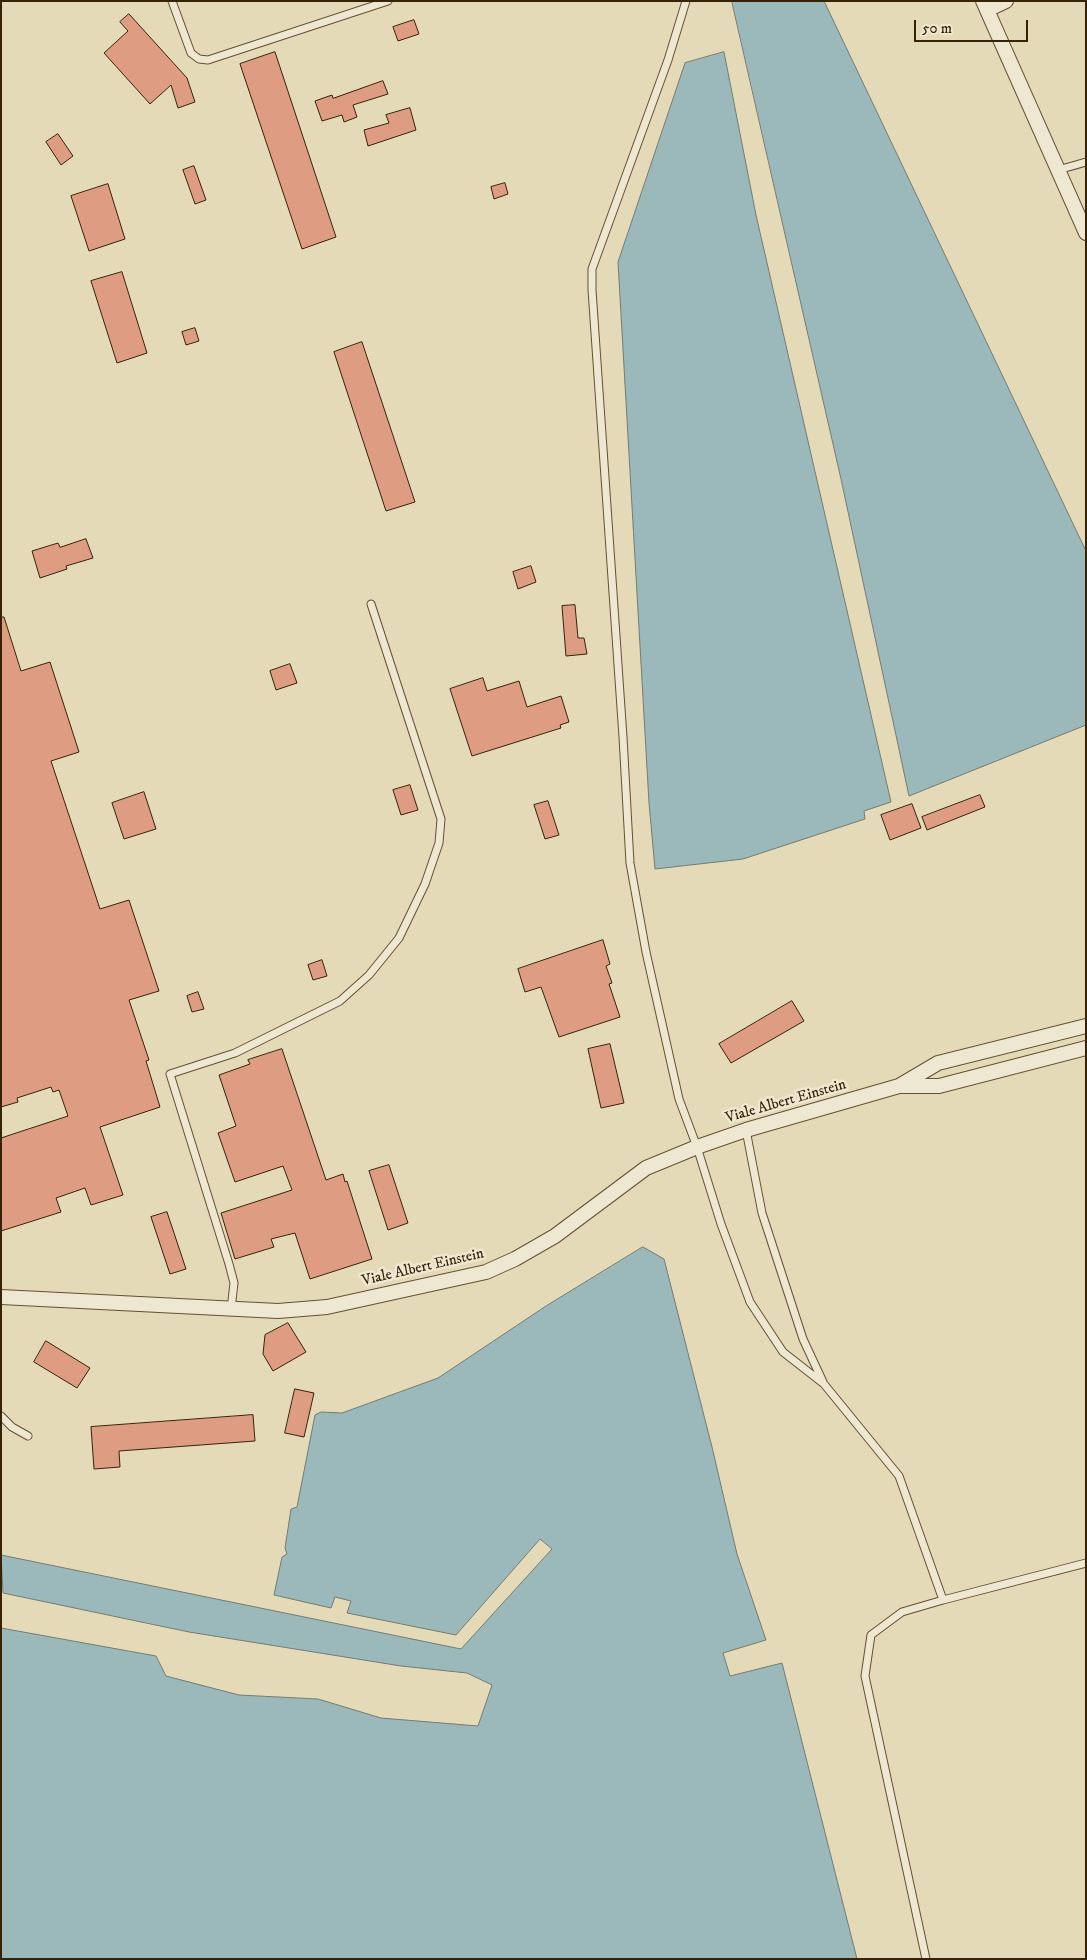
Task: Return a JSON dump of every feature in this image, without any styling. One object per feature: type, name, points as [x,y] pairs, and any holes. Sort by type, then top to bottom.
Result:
[{"type":"street","points":[[1006,1],[985,6],[1086,233]]},
{"type":"street","name":"Viale Albert Einstein","points":[[1,1297],[278,1311],[327,1307],[486,1272],[515,1259],[556,1236],[646,1168],[746,1130],[899,1086],[938,1063],[1086,1026]]},
{"type":"street","name":"Viale Albert Einstein","points":[[899,1086],[939,1086],[1086,1048]]},
{"type":"lane","points":[[172,1],[190,52],[199,59],[208,60],[388,1]]},
{"type":"lane","points":[[686,1],[668,60],[592,269],[630,863],[646,952],[679,1099],[698,1147],[721,1224],[750,1302],[782,1352],[824,1384],[899,1476],[943,1600]]},
{"type":"lane","points":[[1058,170],[1086,162]]},
{"type":"lane","points":[[232,1309],[234,1283],[229,1264],[170,1074],[235,1052],[340,1001],[369,975],[399,938],[425,884],[438,842],[441,819],[371,604]]},
{"type":"lane","points":[[746,1130],[762,1213],[804,1339],[824,1384]]},
{"type":"lane","points":[[1,1416],[12,1427],[28,1436]]},
{"type":"lane","points":[[926,1959],[864,1676],[871,1635],[902,1612],[1086,1563]]},
{"type":"water","points":[[732,1],[824,1],[1086,551],[1086,725],[909,796],[841,479]]},
{"type":"water","points":[[724,52],[756,215],[891,802],[864,811],[865,819],[743,859],[655,869],[649,803],[618,262],[685,63]]},
{"type":"water","points":[[643,1247],[664,1259],[737,1554],[766,1640],[723,1653],[730,1676],[782,1663],[857,1959],[1,1959],[1,1628],[156,1656],[166,1676],[239,1695],[318,1699],[381,1718],[478,1726],[492,1685],[467,1673],[401,1666],[189,1632],[3,1593],[1,1555],[461,1649],[552,1549],[540,1539],[456,1635],[347,1613],[351,1601],[335,1597],[331,1608],[274,1595],[282,1557],[287,1554],[285,1548],[291,1509],[297,1507],[315,1415],[321,1412],[342,1413],[438,1378],[546,1306]]},
{"type":"building","points":[[129,14],[187,78],[195,102],[178,108],[171,85],[150,104],[104,53],[128,31],[120,22]]},
{"type":"building","points":[[414,20],[419,34],[398,41],[393,27]]},
{"type":"building","points":[[275,52],[336,237],[302,249],[240,64]]},
{"type":"building","points":[[383,81],[388,94],[353,105],[357,117],[344,122],[342,115],[322,121],[315,101],[332,95],[333,98]]},
{"type":"building","points":[[410,108],[416,130],[368,146],[364,130],[389,123],[386,115]]},
{"type":"building","points":[[58,134],[73,156],[61,165],[46,142]]},
{"type":"building","points":[[194,166],[206,200],[195,204],[183,170]]},
{"type":"building","points":[[505,183],[508,194],[494,199],[491,187]]},
{"type":"building","points":[[108,184],[125,239],[89,251],[71,196]]},
{"type":"building","points":[[122,272],[147,353],[117,363],[91,281]]},
{"type":"building","points":[[195,328],[199,341],[186,345],[182,332]]},
{"type":"building","points":[[362,342],[415,502],[386,511],[334,352]]},
{"type":"building","points":[[86,539],[93,558],[66,566],[67,569],[40,578],[32,551],[58,543],[60,547]]},
{"type":"building","points":[[531,566],[536,582],[518,589],[513,572]]},
{"type":"building","points":[[575,605],[578,638],[584,638],[587,654],[566,656],[562,606]]},
{"type":"building","points":[[1,617],[4,617],[21,671],[50,662],[79,752],[51,761],[100,909],[129,900],[159,991],[129,1000],[149,1060],[146,1061],[160,1107],[100,1127],[123,1195],[91,1205],[85,1188],[56,1198],[61,1212],[1,1231],[1,1138],[68,1116],[59,1090],[53,1092],[51,1087],[17,1098],[18,1102],[1,1107]]},
{"type":"building","points":[[290,664],[297,683],[276,690],[270,671]]},
{"type":"building","points":[[483,678],[487,691],[519,681],[527,707],[561,696],[569,722],[560,725],[561,728],[472,756],[450,689]]},
{"type":"building","points":[[410,785],[418,810],[401,815],[393,790]]},
{"type":"building","points":[[144,792],[156,829],[124,839],[112,803]]},
{"type":"building","points":[[980,795],[985,807],[927,830],[922,817]]},
{"type":"building","points":[[548,801],[559,835],[545,839],[534,805]]},
{"type":"building","points":[[912,804],[921,828],[890,840],[881,815]]},
{"type":"building","points":[[603,940],[610,964],[606,966],[612,983],[609,984],[620,1017],[559,1037],[541,987],[525,992],[518,969]]},
{"type":"building","points":[[322,960],[327,976],[313,980],[308,965]]},
{"type":"building","points":[[198,992],[204,1009],[192,1012],[187,996]]},
{"type":"building","points":[[792,1001],[804,1021],[731,1063],[719,1044]]},
{"type":"building","points":[[610,1044],[624,1103],[601,1108],[588,1049]]},
{"type":"building","points":[[282,1049],[326,1180],[343,1174],[345,1182],[347,1181],[372,1259],[310,1279],[295,1233],[271,1239],[274,1247],[235,1259],[221,1213],[292,1190],[283,1166],[235,1182],[218,1133],[236,1126],[219,1075],[250,1064],[248,1060]]},
{"type":"building","points":[[389,1165],[408,1223],[388,1230],[369,1171]]},
{"type":"building","points":[[167,1212],[186,1269],[170,1274],[151,1217]]},
{"type":"building","points":[[288,1323],[306,1352],[273,1371],[263,1354],[265,1335]]},
{"type":"building","points":[[46,1341],[90,1368],[77,1388],[34,1362]]},
{"type":"building","points":[[295,1389],[314,1393],[304,1437],[285,1433]]},
{"type":"building","points":[[253,1415],[255,1441],[119,1451],[120,1467],[94,1469],[91,1427]]}]
